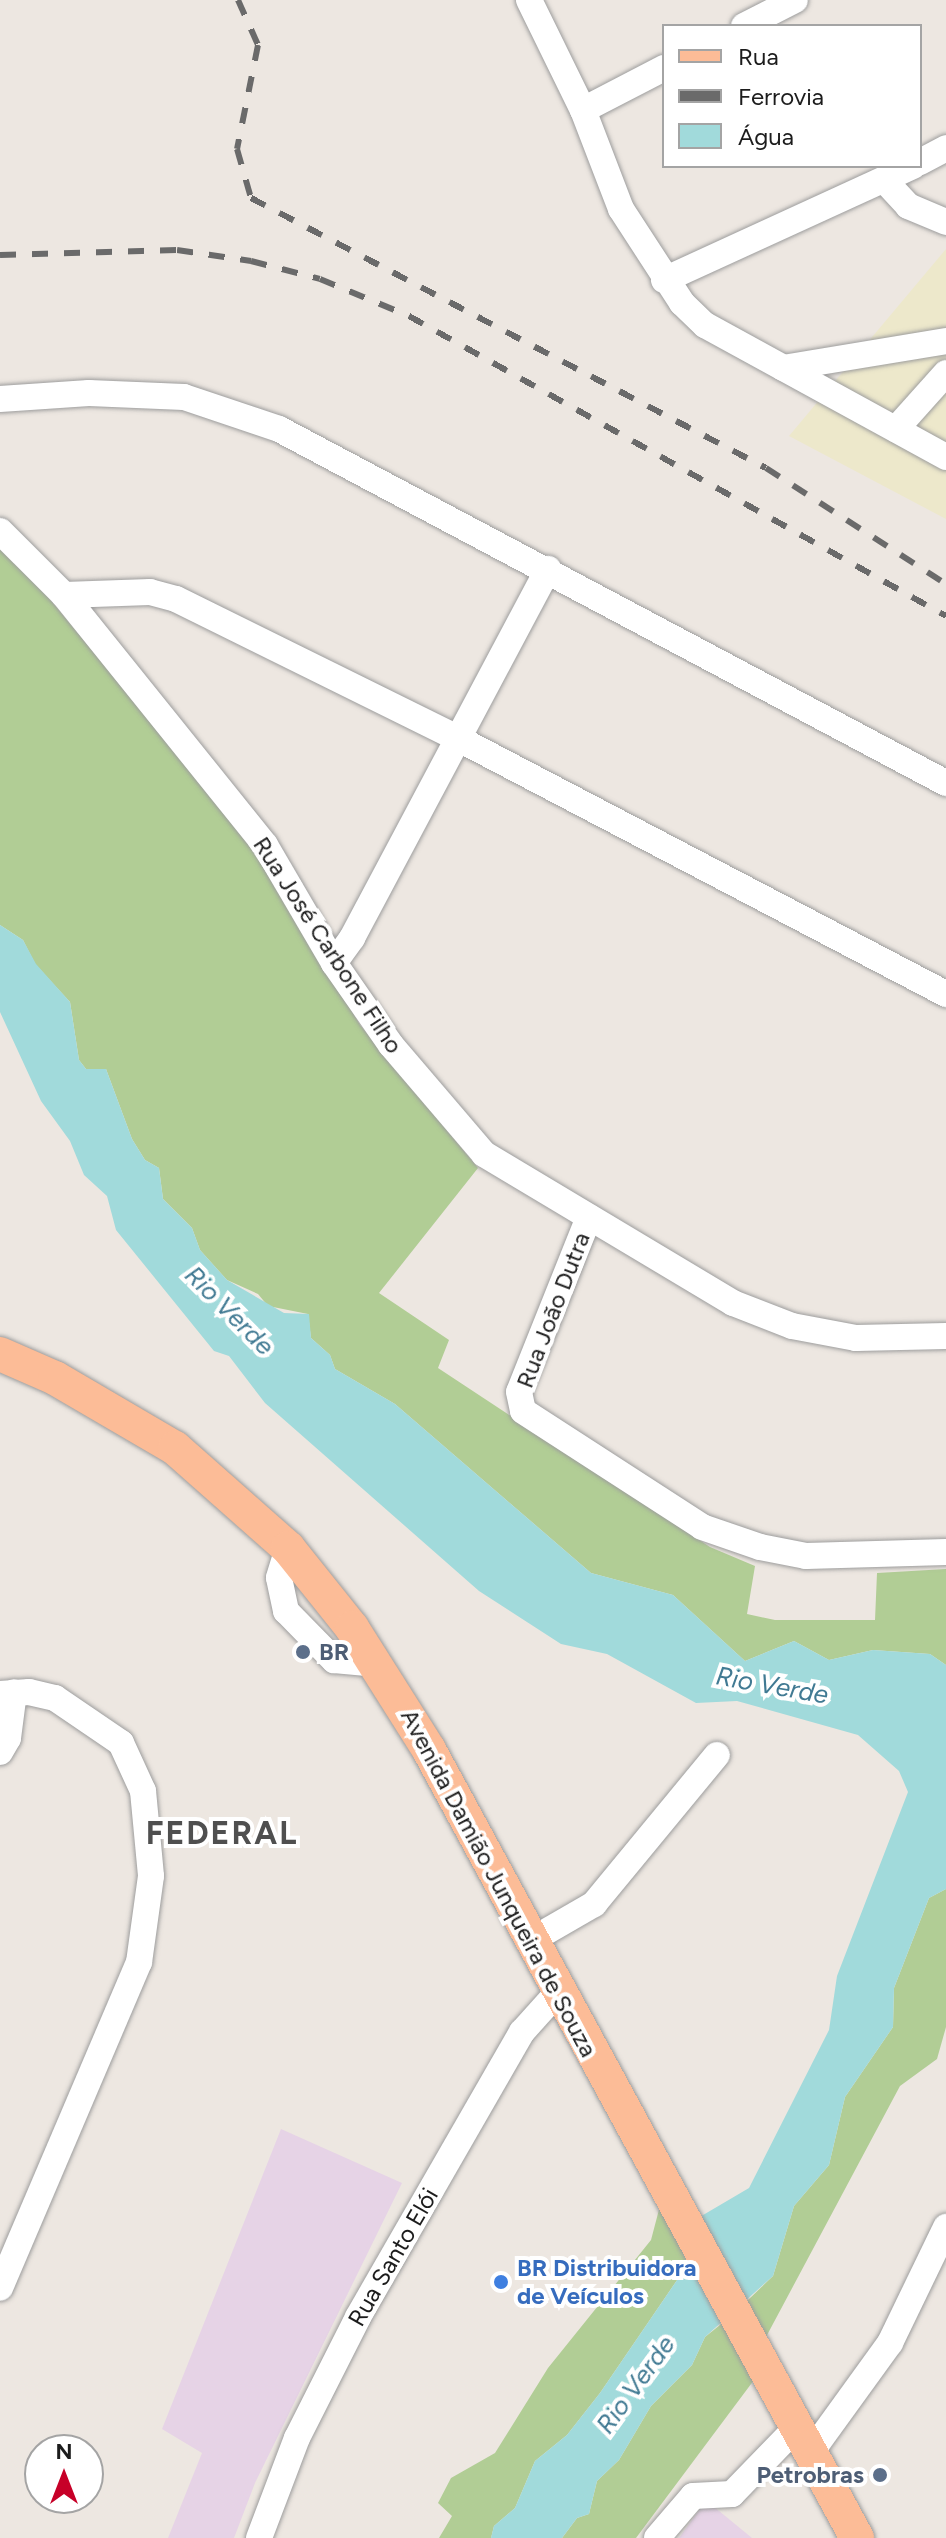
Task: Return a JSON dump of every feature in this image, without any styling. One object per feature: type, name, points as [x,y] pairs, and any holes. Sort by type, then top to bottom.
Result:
[{"type":"main road","name":"Avenida Damião Junqueira de Souza","points":[[0,1354],[55,1378],[175,1448],[288,1548],[378,1664],[557,1993],[777,2386],[857,2538]]},
{"type":"street","points":[[529,0],[583,110],[621,209],[664,280],[705,325],[946,457]]},
{"type":"street","points":[[749,15],[795,0]]},
{"type":"street","points":[[583,110],[662,69]]},
{"type":"street","points":[[922,161],[946,148]]},
{"type":"street","points":[[664,280],[909,168]]},
{"type":"street","points":[[885,181],[908,206],[946,222]]},
{"type":"street","points":[[783,368],[946,341]]},
{"type":"street","points":[[896,429],[946,373]]},
{"type":"street","points":[[0,399],[138,392],[224,408],[279,429],[548,569],[946,783]]},
{"type":"street","name":"Rua José Carbone Filho","points":[[0,531],[64,595],[265,845],[334,963],[400,1056],[484,1154],[733,1303],[792,1326],[856,1338],[946,1336]]},
{"type":"street","points":[[334,963],[459,739],[548,569]]},
{"type":"street","points":[[64,595],[150,592],[176,599],[459,739],[946,994]]},
{"type":"street","name":"Rua João Dutra","points":[[589,1217],[519,1392],[519,1404],[523,1411],[702,1527],[760,1547],[806,1556],[946,1552]]},
{"type":"street","points":[[0,1752],[8,1738],[7,1693],[55,1698],[121,1743],[143,1791],[151,1888],[139,1962],[0,2288]]},
{"type":"street","points":[[530,1941],[594,1904],[717,1755]]},
{"type":"street","name":"Rua Santo Elói","points":[[259,2538],[297,2438],[358,2317],[514,2045],[557,1993]]},
{"type":"street","points":[[657,2538],[693,2496],[732,2494],[804,2439],[890,2343],[946,2227]]},
{"type":"shaded area","points":[[946,249],[946,519],[789,436]]},
{"type":"shaded area","points":[[281,2129],[402,2183],[255,2483],[234,2538],[168,2538],[202,2453],[162,2429]]},
{"type":"shaded area","points":[[702,2506],[713,2506],[752,2538],[679,2538]]},
{"type":"green space","points":[[0,539],[253,845],[360,1025],[478,1168],[379,1293],[449,1340],[438,1368],[710,1547],[755,1566],[747,1614],[775,1620],[875,1620],[877,1573],[946,1569],[946,1665],[930,1654],[873,1650],[829,1660],[794,1641],[745,1661],[673,1595],[591,1573],[395,1404],[335,1369],[330,1355],[311,1338],[308,1314],[268,1306],[258,1294],[227,1280],[200,1250],[192,1228],[163,1199],[159,1168],[145,1160],[132,1139],[106,1069],[86,1069],[79,1060],[70,1002],[35,964],[23,940],[0,925]]},
{"type":"green space","points":[[946,1889],[946,2027],[937,2059],[900,2086],[766,2337],[747,2301],[773,2276],[794,2206],[829,2165],[845,2097],[893,2027],[894,1988],[929,1898]]},
{"type":"green space","points":[[661,2202],[689,2255],[686,2267],[600,2393],[567,2435],[535,2461],[515,2508],[494,2526],[491,2538],[439,2538],[452,2516],[438,2503],[451,2478],[495,2453],[548,2368],[651,2240]]},
{"type":"green space","points":[[725,2321],[757,2376],[636,2538],[562,2538],[577,2518],[589,2514],[597,2481],[619,2460],[651,2406],[692,2365],[705,2337]]},
{"type":"water","name":"Rio Verde","points":[[0,925],[23,940],[36,964],[70,1002],[79,1060],[86,1069],[106,1069],[132,1139],[145,1160],[159,1168],[163,1199],[192,1228],[200,1250],[227,1280],[284,1313],[309,1314],[311,1338],[330,1355],[335,1369],[395,1404],[591,1573],[673,1595],[745,1661],[794,1641],[829,1660],[873,1650],[930,1654],[946,1665],[946,1889],[929,1898],[894,1988],[893,2027],[845,2097],[829,2165],[794,2206],[773,2276],[705,2337],[692,2365],[651,2406],[619,2460],[597,2481],[589,2514],[577,2518],[562,2538],[491,2538],[494,2526],[515,2508],[535,2461],[567,2435],[600,2393],[686,2267],[698,2218],[749,2188],[829,2030],[837,1976],[908,1792],[899,1771],[858,1735],[737,1701],[696,1703],[607,1654],[561,1644],[479,1591],[265,1403],[229,1356],[214,1351],[116,1230],[107,1196],[84,1175],[70,1141],[41,1101],[0,1012]]},
{"type":"railway","points":[[238,0],[258,45],[237,149],[251,198],[766,468],[946,584]]},
{"type":"railway","points":[[0,255],[177,250],[251,261],[320,279],[409,316],[946,616]]},
{"type":"place","name":"BR","points":[[303,1652]]},
{"type":"place","name":"BR Distribuidora de Veículos","points":[[501,2282]]},
{"type":"place","name":"Petrobras","points":[[880,2475]]},
{"type":"district","name":"FEDERAL","points":[[222,1833]]}]
